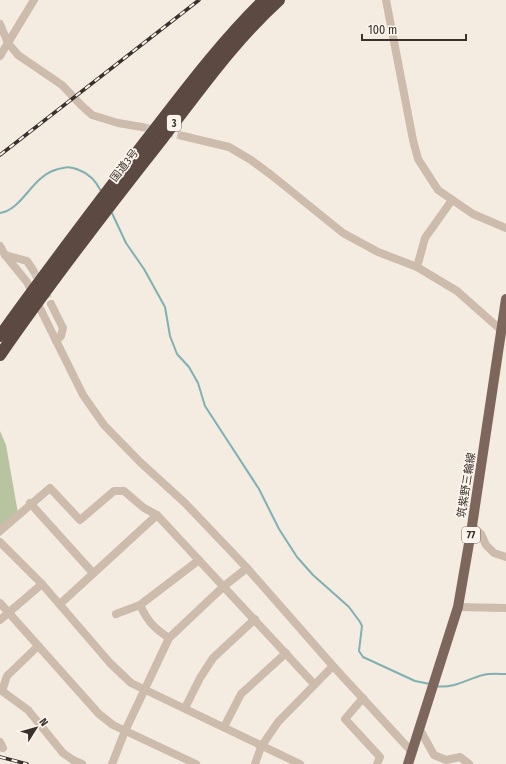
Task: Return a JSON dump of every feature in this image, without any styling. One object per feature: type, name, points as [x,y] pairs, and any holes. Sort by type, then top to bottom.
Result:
[{"type":"highway","name":"国道3号","points":[[100,209],[114,200],[264,0]]},
{"type":"highway","name":"国道3号","points":[[0,355],[35,297],[100,209],[110,188],[199,72],[279,0]]},
{"type":"highway","name":"国道3号","points":[[0,336],[35,297]]},
{"type":"main road","name":"筑紫野三輪線","points":[[408,764],[458,607],[503,338],[506,299]]},
{"type":"street","points":[[0,56],[34,0]]},
{"type":"street","points":[[386,0],[418,159],[438,190],[473,214],[506,228]]},
{"type":"street","points":[[0,24],[8,43],[18,55],[62,85],[92,115],[118,123],[142,127]]},
{"type":"street","points":[[183,136],[229,147],[246,157],[270,174],[344,233],[378,252],[417,267],[457,291],[503,338]]},
{"type":"street","points":[[417,267],[425,238],[452,200]]},
{"type":"street","points":[[0,246],[5,255],[27,282],[83,395],[104,425],[140,462],[185,503],[247,568],[333,666],[412,752]]},
{"type":"street","points":[[5,255],[27,261],[33,270]]},
{"type":"street","points":[[51,304],[63,328],[61,336],[56,341]]},
{"type":"street","points":[[0,531],[50,488],[80,520],[114,491],[124,491],[144,508],[158,515],[314,684]]},
{"type":"street","points":[[30,504],[93,573]]},
{"type":"street","points":[[60,604],[158,515]]},
{"type":"street","points":[[472,526],[482,534],[486,544],[494,553],[506,557]]},
{"type":"street","points":[[0,542],[42,584],[110,663],[131,683],[300,764]]},
{"type":"street","points":[[116,614],[140,605],[199,560]]},
{"type":"street","points":[[112,764],[125,731],[169,638],[224,586],[247,568]]},
{"type":"street","points":[[0,620],[42,584]]},
{"type":"street","points":[[0,603],[99,714],[125,731],[196,764]]},
{"type":"street","points":[[140,605],[146,619],[155,629],[169,638]]},
{"type":"street","points":[[458,607],[506,608]]},
{"type":"street","points":[[185,708],[200,678],[213,658],[255,619]]},
{"type":"street","points":[[38,646],[7,676],[2,691],[28,710],[63,753],[82,764]]},
{"type":"street","points":[[224,727],[241,694],[286,653]]},
{"type":"street","points":[[255,764],[261,746],[278,722],[333,666]]},
{"type":"street","points":[[363,698],[345,719],[380,757],[377,764]]},
{"type":"street","points":[[419,728],[434,755],[446,760],[460,757],[469,764]]},
{"type":"green space","points":[[0,431],[6,445],[19,519],[0,536]]},
{"type":"waterway","points":[[0,213],[8,211],[47,174],[62,168],[73,168],[86,174],[95,181],[101,191]]},
{"type":"waterway","points":[[111,211],[126,243],[144,269],[165,307],[170,336],[177,354],[189,367],[198,383],[205,406],[259,489],[279,529],[297,557],[313,575],[349,607],[360,622],[362,626],[359,651],[363,657],[415,681],[430,684]]},
{"type":"waterway","points":[[436,686],[443,687],[455,685],[486,674],[506,674]]},
{"type":"tunnel","points":[[142,127],[183,136]]},
{"type":"tunnel","points":[[33,270],[51,304]]},
{"type":"railway","points":[[0,155],[199,0]]},
{"type":"railway","points":[[0,757],[27,764]]}]
